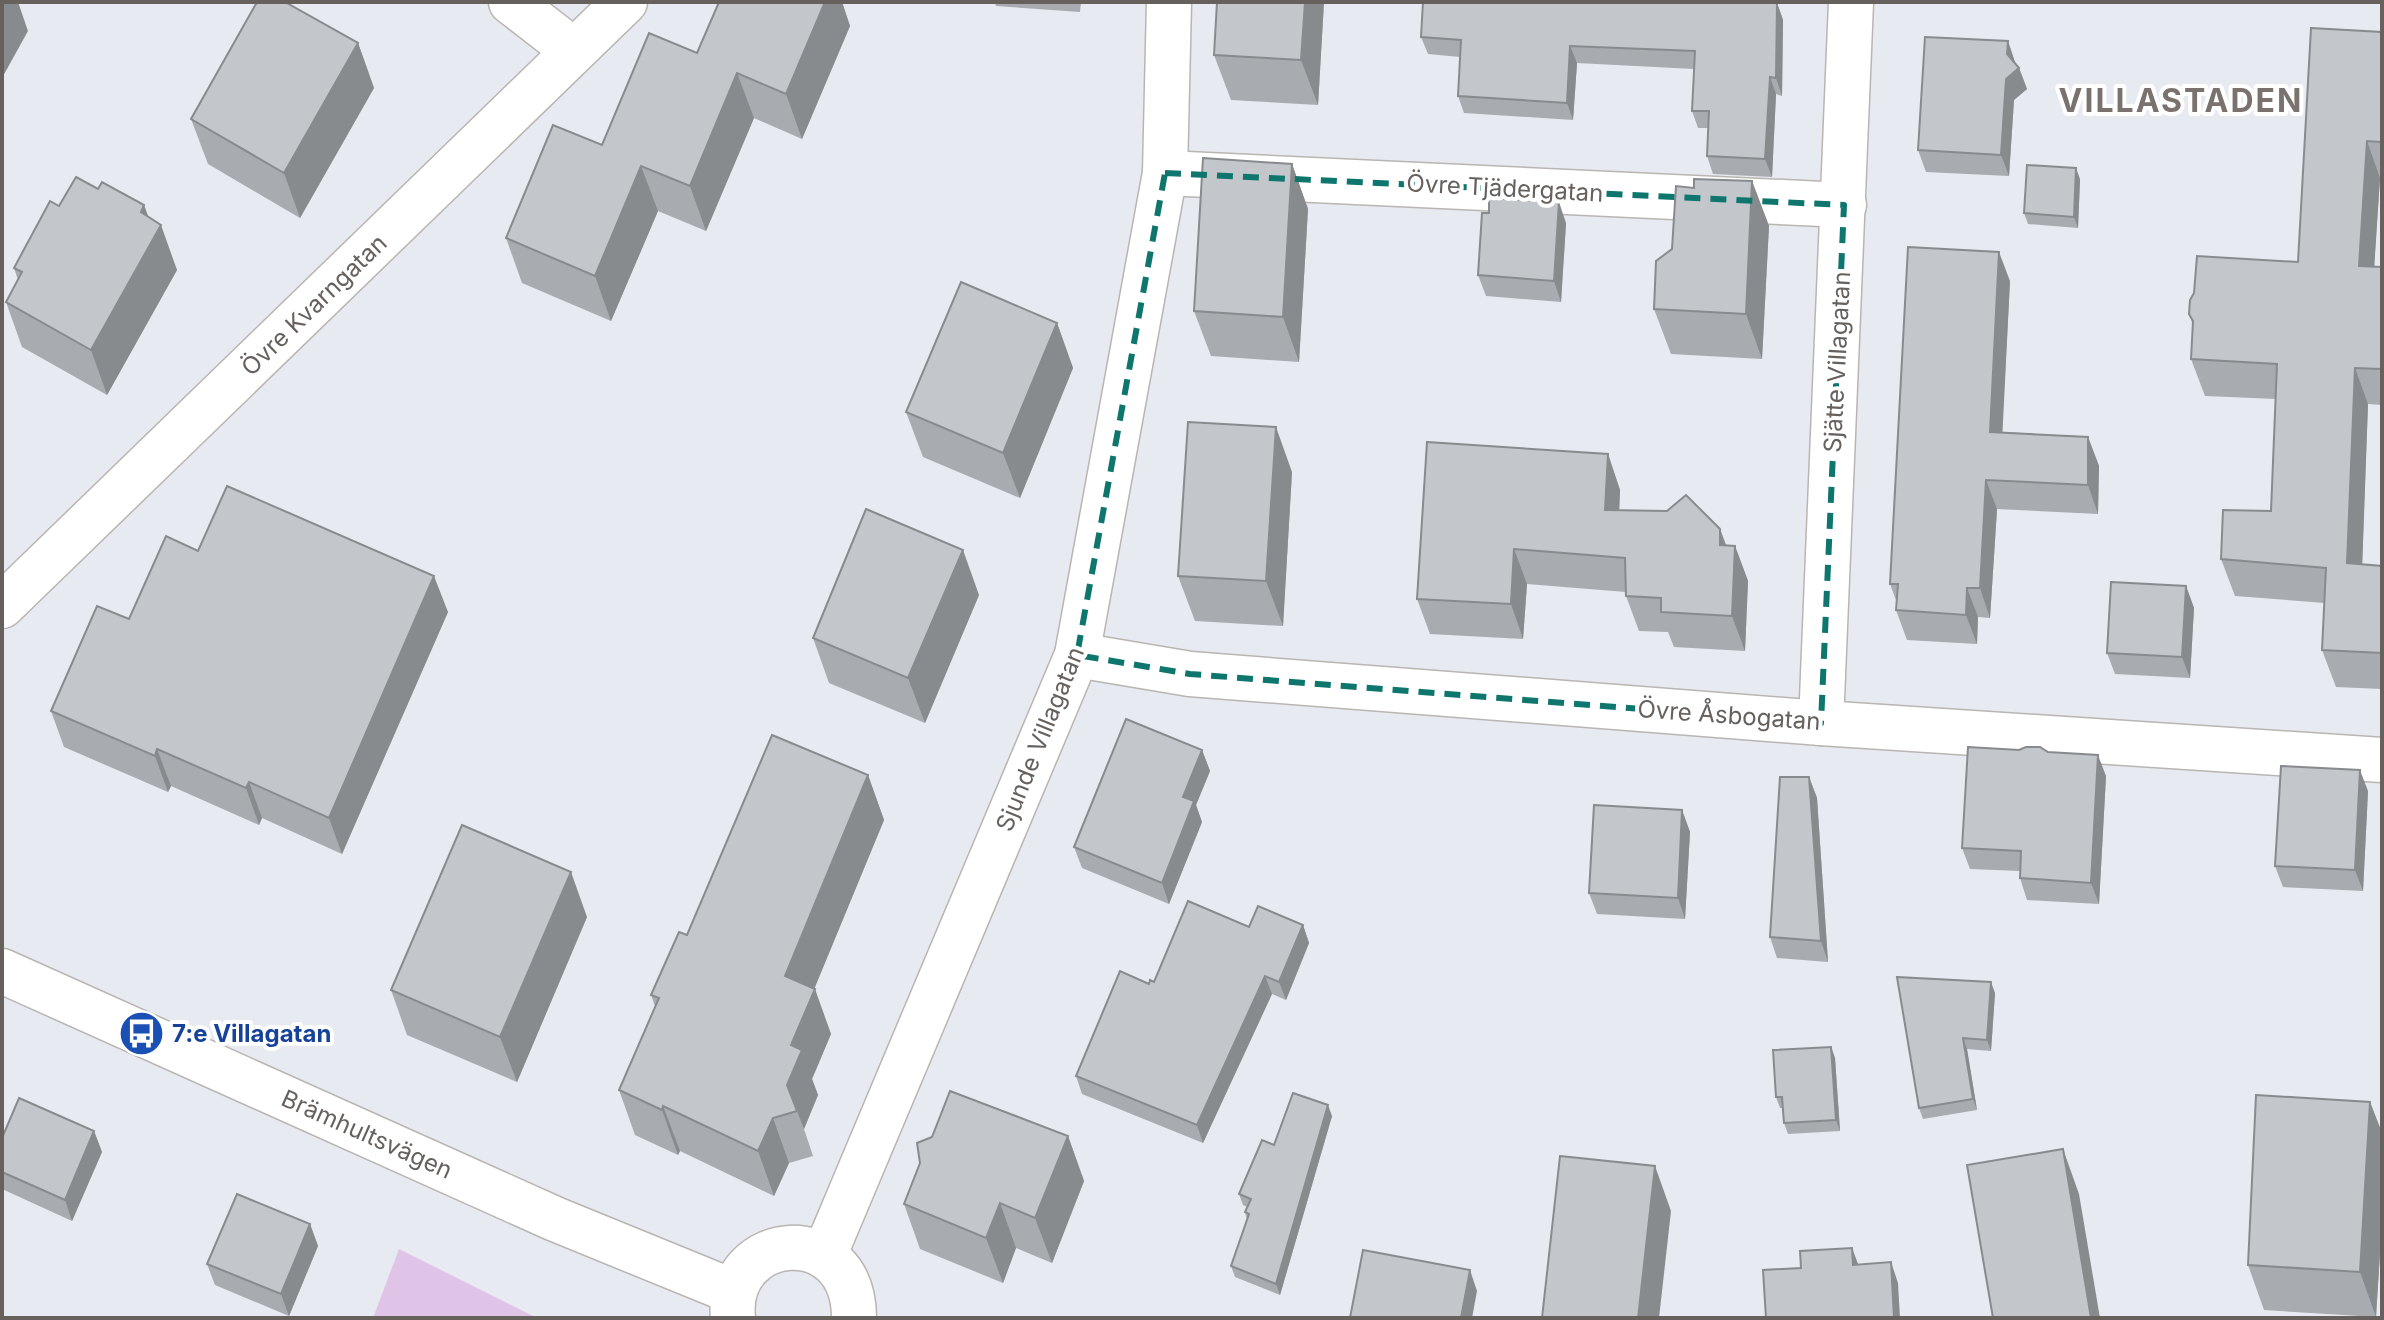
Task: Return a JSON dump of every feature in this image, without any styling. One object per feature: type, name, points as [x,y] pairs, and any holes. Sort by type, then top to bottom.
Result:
[{"type":"street","points":[[511,2],[573,50]]},
{"type":"street","name":"Övre Kvarngatan","points":[[2,606],[625,2]]},
{"type":"street","name":"Sjunde Villagatan","points":[[824,1256],[1077,655],[1165,173],[1169,2]]},
{"type":"street","name":"Sjätte Villagatan","points":[[1821,723],[1851,2]]},
{"type":"street","name":"Övre Tjädergatan","points":[[1165,173],[1844,205]]},
{"type":"street","name":"Övre Åsbogatan","points":[[1077,655],[1190,674],[1821,723],[2382,760]]},
{"type":"street","name":"Brämhultsvägen","points":[[2,971],[555,1219],[734,1305],[742,1275],[754,1261],[770,1252],[788,1247],[806,1248],[824,1256]]},
{"type":"street","points":[[824,1256],[838,1267],[849,1282],[854,1300],[854,1318]]},
{"type":"highlighted area","points":[[1165,173],[1844,205],[1821,723],[1190,674],[1077,655]]},
{"type":"shaded area","points":[[399,1249],[537,1318],[373,1318]]},
{"type":"building","points":[[257,2],[285,2],[358,43],[284,173],[191,119]]},
{"type":"building","points":[[719,2],[825,2],[786,94],[737,73],[690,186],[641,166],[595,276],[506,238],[553,125],[602,145],[649,33],[697,53]]},
{"type":"building","points":[[1217,2],[1305,2],[1301,60],[1214,55]]},
{"type":"building","points":[[1423,2],[1777,3],[1776,78],[1770,77],[1765,159],[1707,156],[1709,111],[1692,111],[1695,51],[1570,46],[1567,103],[1458,96],[1461,40],[1421,37]]},
{"type":"building","points":[[2311,28],[2382,32],[2382,142],[2367,141],[2359,266],[2382,267],[2382,369],[2355,368],[2347,563],[2382,566],[2382,653],[2322,650],[2326,568],[2221,559],[2223,510],[2271,511],[2277,364],[2191,359],[2193,321],[2189,314],[2197,256],[2298,262]]},
{"type":"building","points":[[1925,37],[2008,41],[2007,54],[2019,68],[2006,79],[2001,155],[1918,150]]},
{"type":"building","points":[[1203,158],[1292,164],[1283,317],[1194,311]]},
{"type":"building","points":[[2027,165],[2076,168],[2074,217],[2024,213]]},
{"type":"building","points":[[76,177],[98,189],[102,182],[144,205],[141,212],[161,225],[91,350],[6,302],[22,272],[14,268],[50,201],[59,206]]},
{"type":"building","points":[[1694,179],[1752,181],[1746,314],[1654,309],[1656,261],[1672,249],[1676,186],[1694,188]]},
{"type":"building","points":[[1489,198],[1559,202],[1554,281],[1478,275],[1482,213],[1489,213]]},
{"type":"building","points":[[1908,247],[1999,252],[1990,432],[2088,437],[2088,485],[1986,480],[1980,588],[1967,588],[1966,615],[1896,610],[1898,584],[1890,584]]},
{"type":"building","points":[[961,282],[1057,323],[1003,453],[906,412]]},
{"type":"building","points":[[1188,422],[1276,427],[1266,581],[1178,576]]},
{"type":"building","points":[[1427,442],[1608,454],[1605,510],[1667,511],[1686,495],[1720,529],[1720,545],[1735,546],[1732,616],[1661,612],[1661,598],[1626,596],[1625,558],[1514,549],[1511,604],[1417,599]]},
{"type":"building","points":[[227,486],[434,576],[329,818],[249,782],[246,788],[157,749],[155,756],[51,711],[97,606],[129,619],[166,536],[198,551]]},
{"type":"building","points":[[866,509],[963,550],[908,678],[813,638]]},
{"type":"building","points":[[2111,582],[2186,586],[2182,657],[2107,653]]},
{"type":"building","points":[[1126,719],[1202,750],[1183,797],[1194,801],[1162,883],[1074,847]]},
{"type":"building","points":[[772,735],[868,775],[785,976],[815,989],[791,1045],[802,1050],[787,1085],[797,1111],[773,1118],[758,1151],[663,1106],[662,1110],[619,1090],[659,998],[651,995],[679,932],[687,935]]},
{"type":"building","points":[[1968,747],[2019,750],[2040,747],[2048,752],[2098,755],[2091,883],[2020,878],[2021,851],[1962,848]]},
{"type":"building","points":[[2281,766],[2360,770],[2355,870],[2275,866]]},
{"type":"building","points":[[1780,777],[1809,777],[1821,941],[1770,937]]},
{"type":"building","points":[[1594,805],[1682,810],[1678,898],[1589,893]]},
{"type":"building","points":[[462,825],[571,872],[500,1037],[391,990]]},
{"type":"building","points":[[1188,901],[1249,927],[1258,906],[1303,925],[1279,982],[1265,976],[1197,1125],[1076,1076],[1120,971],[1149,984],[1150,980],[1154,982]]},
{"type":"building","points":[[1897,977],[1991,982],[1987,1040],[1963,1038],[1973,1099],[1919,1108]]},
{"type":"building","points":[[1831,1047],[1836,1120],[1784,1123],[1782,1097],[1776,1097],[1773,1050]]},
{"type":"building","points":[[950,1091],[1068,1136],[1035,1218],[1000,1203],[986,1238],[904,1204],[920,1163],[917,1143],[932,1137]]},
{"type":"building","points":[[1293,1093],[1328,1105],[1276,1284],[1231,1266],[1251,1199],[1239,1194],[1262,1140],[1274,1145]]},
{"type":"building","points":[[2256,1095],[2370,1102],[2360,1272],[2248,1265]]},
{"type":"building","points":[[19,1098],[94,1131],[65,1200],[2,1172],[2,1138]]},
{"type":"building","points":[[2063,1149],[2091,1318],[1993,1318],[1967,1165]]},
{"type":"building","points":[[1560,1156],[1655,1166],[1638,1318],[1542,1318]]},
{"type":"building","points":[[237,1194],[310,1224],[281,1294],[207,1264]]},
{"type":"building","points":[[1852,1248],[1853,1265],[1891,1262],[1894,1318],[1766,1318],[1763,1270],[1801,1268],[1800,1251]]},
{"type":"building","points":[[1363,1250],[1470,1270],[1461,1318],[1350,1318]]},
{"type":"place","name":"7:e Villagatan","points":[[141,1033]]},
{"type":"district","name":"VILLASTADEN","points":[[2181,100]]}]
